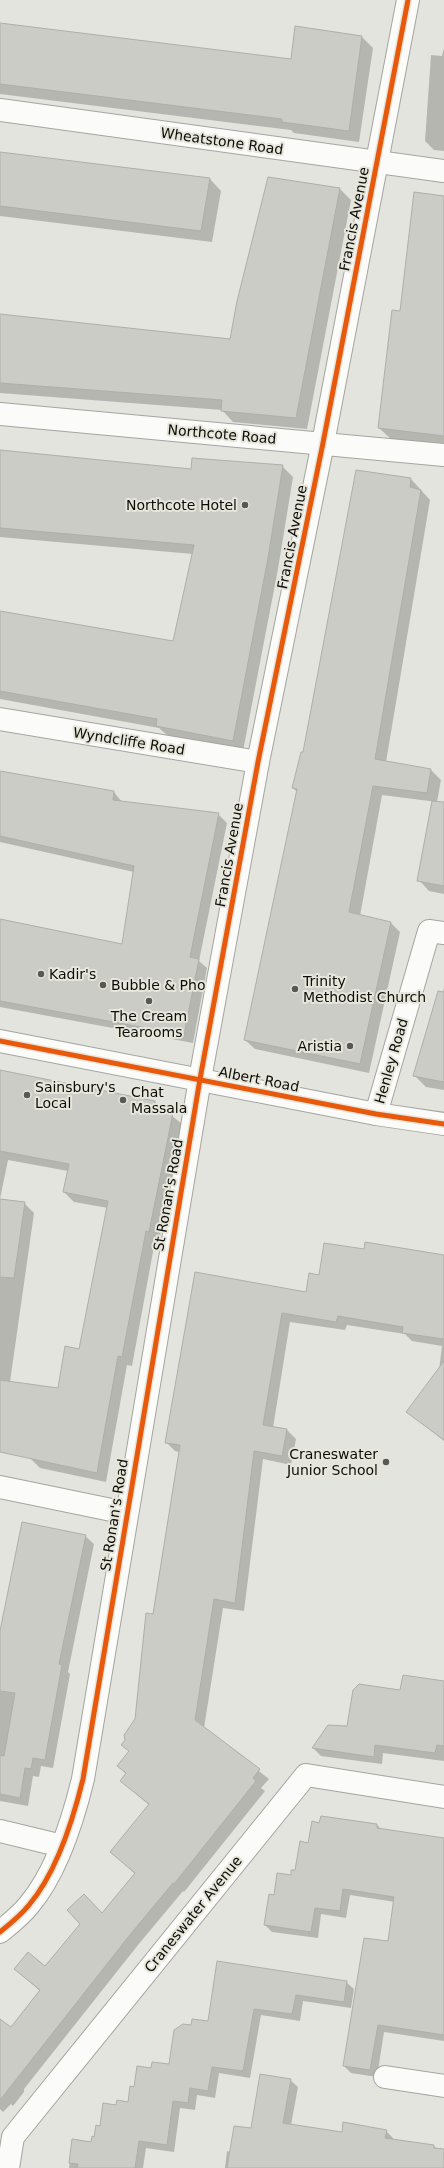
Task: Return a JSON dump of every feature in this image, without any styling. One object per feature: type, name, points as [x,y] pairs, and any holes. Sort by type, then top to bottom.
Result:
[{"type":"street","name":"Francis Avenue","points":[[200,1079],[258,762],[323,443],[408,0]]},
{"type":"street","name":"Wheatstone Road","points":[[0,110],[444,171]]},
{"type":"street","name":"Northcote Road","points":[[0,414],[444,455]]},
{"type":"street","name":"Wyndcliffe Road","points":[[0,719],[258,762]]},
{"type":"street","name":"Henley Road","points":[[376,1114],[429,931],[444,933]]},
{"type":"street","name":"Albert Road","points":[[0,1041],[376,1114],[444,1124]]},
{"type":"street","name":"St Ronan's Road","points":[[0,1932],[30,1905],[48,1875],[62,1846],[72,1820],[83,1779],[126,1513],[200,1079]]},
{"type":"street","points":[[0,1487],[126,1513]]},
{"type":"street","name":"Craneswater Avenue","points":[[8,2168],[13,2137],[306,1775],[444,1797]]},
{"type":"street","points":[[0,1831],[62,1846]]},
{"type":"street","points":[[385,2076],[444,2086]]},
{"type":"building","points":[[0,23],[291,59],[295,26],[362,36],[349,131],[282,122],[282,119],[0,84]]},
{"type":"building","points":[[0,152],[210,178],[201,231],[0,206]]},
{"type":"building","points":[[268,177],[340,188],[296,418],[221,411],[222,400],[0,383],[0,314],[230,339],[237,301]]},
{"type":"building","points":[[414,192],[444,196],[444,436],[378,428],[392,310],[400,311]]},
{"type":"building","points":[[0,450],[191,469],[192,458],[283,465],[268,558],[233,741],[156,726],[157,719],[0,691],[0,611],[173,641],[194,545],[0,528]]},
{"type":"building","points":[[356,470],[411,478],[410,487],[421,490],[375,759],[431,769],[427,793],[373,786],[349,912],[391,922],[360,1064],[244,1040],[297,789],[292,788],[301,752],[303,752]]},
{"type":"building","points":[[0,771],[114,791],[113,800],[219,813],[190,957],[199,959],[184,1035],[0,1001],[0,919],[122,944],[134,866],[0,836]]},
{"type":"building","points":[[432,801],[444,802],[444,886],[417,881]]},
{"type":"building","points":[[438,991],[444,992],[444,1082],[413,1076]]},
{"type":"building","points":[[0,1070],[155,1101],[153,1110],[173,1113],[149,1232],[146,1231],[122,1357],[118,1356],[97,1473],[0,1452],[0,1380],[58,1388],[65,1346],[79,1349],[108,1201],[63,1192],[69,1164],[0,1151]]},
{"type":"building","points":[[0,1199],[25,1202],[14,1278],[0,1277]]},
{"type":"building","points":[[365,1242],[444,1255],[444,1339],[402,1333],[403,1327],[338,1316],[336,1322],[282,1313],[263,1425],[287,1429],[282,1456],[254,1451],[235,1603],[214,1599],[195,1720],[260,1769],[253,1778],[256,1781],[174,1884],[173,1883],[129,1936],[0,2100],[0,2019],[11,2027],[40,1990],[14,1969],[28,1952],[45,1966],[80,1924],[67,1910],[84,1894],[102,1913],[135,1873],[110,1852],[149,1804],[120,1781],[126,1773],[117,1766],[129,1751],[121,1745],[125,1740],[124,1735],[135,1719],[146,1613],[153,1614],[180,1445],[165,1443],[195,1272],[306,1292],[309,1273],[319,1275],[324,1243],[364,1249]]},
{"type":"building","points":[[444,1361],[444,1440],[406,1412]]},
{"type":"building","points":[[22,1522],[86,1535],[59,1664],[62,1665],[45,1760],[33,1758],[31,1769],[25,1768],[20,1798],[0,1794],[0,1755],[4,1756],[15,1693],[0,1691],[0,1631]]},
{"type":"building","points":[[403,1675],[444,1681],[444,1746],[437,1745],[435,1753],[375,1745],[374,1757],[312,1748],[328,1725],[347,1726],[353,1690],[359,1684],[400,1690]]},
{"type":"building","points":[[321,1816],[377,1824],[377,1828],[444,1838],[444,2035],[378,2025],[370,2070],[343,2066],[364,1938],[388,1941],[394,1897],[343,1889],[340,1911],[315,1908],[311,1932],[264,1925],[269,1894],[274,1895],[277,1873],[291,1875],[291,1870],[295,1870],[300,1841],[308,1843],[312,1821],[319,1823]]},
{"type":"building","points":[[217,1961],[347,1981],[344,2002],[296,1995],[292,2014],[254,2009],[243,2071],[212,2067],[208,2091],[190,2088],[188,2103],[173,2101],[167,2145],[139,2141],[135,2168],[77,2168],[78,2164],[69,2163],[72,2139],[91,2142],[92,2136],[94,2137],[96,2125],[100,2126],[103,2103],[116,2105],[117,2100],[128,2102],[130,2086],[134,2087],[137,2066],[151,2068],[152,2062],[169,2064],[174,2030],[183,2024],[191,2025],[192,2019],[208,2021]]},
{"type":"building","points":[[260,2074],[291,2079],[283,2123],[342,2132],[343,2122],[387,2130],[385,2138],[434,2145],[434,2148],[444,2149],[444,2168],[227,2168],[234,2126],[251,2128]]},
{"type":"cycle path","points":[[0,1932],[26,1909],[48,1877],[63,1845],[83,1779],[200,1079],[258,762],[323,443],[408,0]]},
{"type":"cycle path","points":[[0,1041],[376,1114],[444,1124]]},
{"type":"place","name":"Northcote Hotel","points":[[245,505]]},
{"type":"place","name":"Kadir's","points":[[41,974]]},
{"type":"place","name":"Bubble & Pho","points":[[103,985]]},
{"type":"place","name":"Trinity Methodist Church","points":[[295,989]]},
{"type":"place","name":"The Cream Tearooms","points":[[149,1001]]},
{"type":"place","name":"Aristia","points":[[350,1046]]},
{"type":"place","name":"Sainsbury's Local","points":[[27,1095]]},
{"type":"place","name":"Chat Massala","points":[[123,1100]]},
{"type":"place","name":"Craneswater Junior School","points":[[386,1462]]}]
